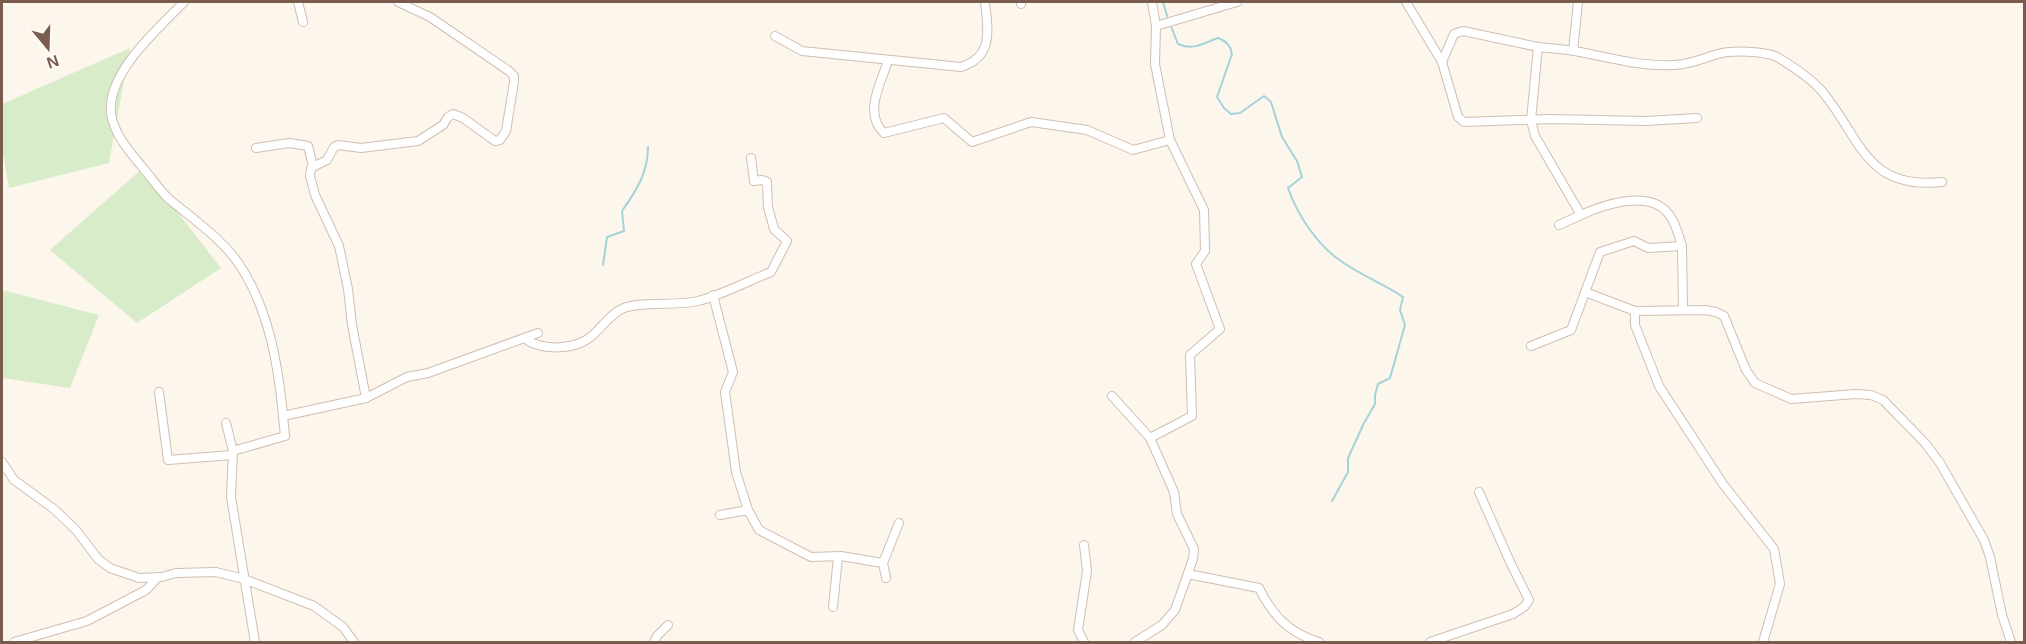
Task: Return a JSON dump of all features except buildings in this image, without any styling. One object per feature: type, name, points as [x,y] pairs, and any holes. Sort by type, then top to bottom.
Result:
[{"type":"street","points":[[159,392],[168,460],[233,453],[285,436],[279,376],[273,346],[258,300],[248,279],[237,262],[211,234],[163,193],[118,135],[111,113],[114,92],[122,74],[137,51],[184,2]]},
{"type":"street","points":[[298,2],[303,22]]},
{"type":"street","points":[[366,398],[339,246],[315,195],[310,171],[313,166],[327,160],[334,147],[338,145],[361,148],[418,141],[443,125],[453,114],[463,118],[495,141],[500,140],[506,131],[514,76],[430,17],[398,2]]},
{"type":"street","points":[[775,36],[802,51],[961,67],[981,56],[987,43],[985,2]]},
{"type":"street","points":[[1150,438],[1192,416],[1190,355],[1220,329],[1196,264],[1205,251],[1204,210],[1170,140],[1155,64],[1160,25],[1152,2]]},
{"type":"street","points":[[1160,25],[1237,2]]},
{"type":"street","points":[[1406,2],[1442,62],[1458,117],[1464,123],[1531,120],[1646,121],[1697,118]]},
{"type":"street","points":[[1573,51],[1578,2]]},
{"type":"street","points":[[1442,62],[1454,34],[1463,31],[1640,65],[1676,65],[1710,58],[1718,54],[1743,52],[1773,56],[1794,68],[1820,89],[1865,157],[1889,174],[1908,182],[1922,184],[1942,182]]},
{"type":"street","points":[[1538,47],[1531,120],[1535,136],[1581,215]]},
{"type":"street","points":[[888,61],[873,107],[880,129],[884,133],[944,118],[972,142],[1032,122],[1087,130],[1133,150],[1170,140]]},
{"type":"street","points":[[256,148],[289,143],[308,146],[313,166]]},
{"type":"street","points":[[524,338],[533,345],[554,348],[571,345],[590,338],[612,316],[625,308],[697,301],[771,272],[787,241],[774,229],[768,207],[767,182],[754,181],[751,158]]},
{"type":"street","points":[[1559,225],[1600,207],[1644,201],[1658,205],[1668,212],[1682,246],[1683,310]]},
{"type":"street","points":[[1531,346],[1571,330],[1600,252],[1635,241],[1648,248],[1682,246]]},
{"type":"street","points":[[1585,292],[1635,311],[1705,310],[1724,316],[1746,370],[1755,383],[1791,399],[1856,394],[1871,395],[1883,400],[1940,462],[1984,540],[2011,642]]},
{"type":"street","points":[[713,295],[733,372],[725,392],[736,471],[748,510],[759,530],[811,557],[838,557],[883,563]]},
{"type":"street","points":[[1635,311],[1635,325],[1659,386],[1724,484],[1774,549],[1780,584],[1763,642]]},
{"type":"street","points":[[283,416],[366,398],[407,377],[428,373],[538,333]]},
{"type":"street","points":[[1112,396],[1150,438],[1174,492],[1177,514],[1194,549],[1175,610],[1161,625],[1135,642]]},
{"type":"street","points":[[226,423],[233,453],[231,496],[255,642]]},
{"type":"street","points":[[2,462],[14,480],[54,509],[76,530],[98,560],[110,568],[139,578],[176,573],[216,572],[244,579],[314,606],[343,627],[354,642]]},
{"type":"street","points":[[1430,642],[1513,614],[1524,607],[1529,600],[1510,564],[1479,492]]},
{"type":"street","points":[[720,515],[748,510]]},
{"type":"street","points":[[886,578],[883,563],[899,523]]},
{"type":"street","points":[[1084,545],[1087,571],[1078,630],[1084,642]]},
{"type":"street","points":[[833,607],[838,557]]},
{"type":"street","points":[[1188,574],[1260,588],[1268,606],[1278,619],[1310,640],[1319,642]]},
{"type":"street","points":[[14,642],[87,621],[146,590],[158,577]]},
{"type":"street","points":[[654,642],[668,625]]},
{"type":"green space","points":[[130,48],[109,163],[9,188],[2,147],[2,104]]},
{"type":"green space","points":[[143,168],[221,268],[137,323],[50,250]]},
{"type":"green space","points":[[2,290],[99,315],[70,388],[2,378]]},
{"type":"waterway","points":[[1163,2],[1168,19]]},
{"type":"waterway","points":[[1170,24],[1178,44],[1183,46],[1198,46],[1218,38],[1228,44],[1232,54],[1217,97],[1224,108],[1231,114],[1240,113],[1264,96],[1271,102],[1282,137],[1297,161],[1302,177],[1288,188],[1308,227],[1322,245],[1338,259],[1403,297],[1400,310],[1405,325],[1390,378],[1378,384],[1375,404],[1348,458],[1348,472],[1332,501]]},
{"type":"waterway","points":[[603,265],[607,237],[624,231],[622,211],[643,173],[648,147]]}]
